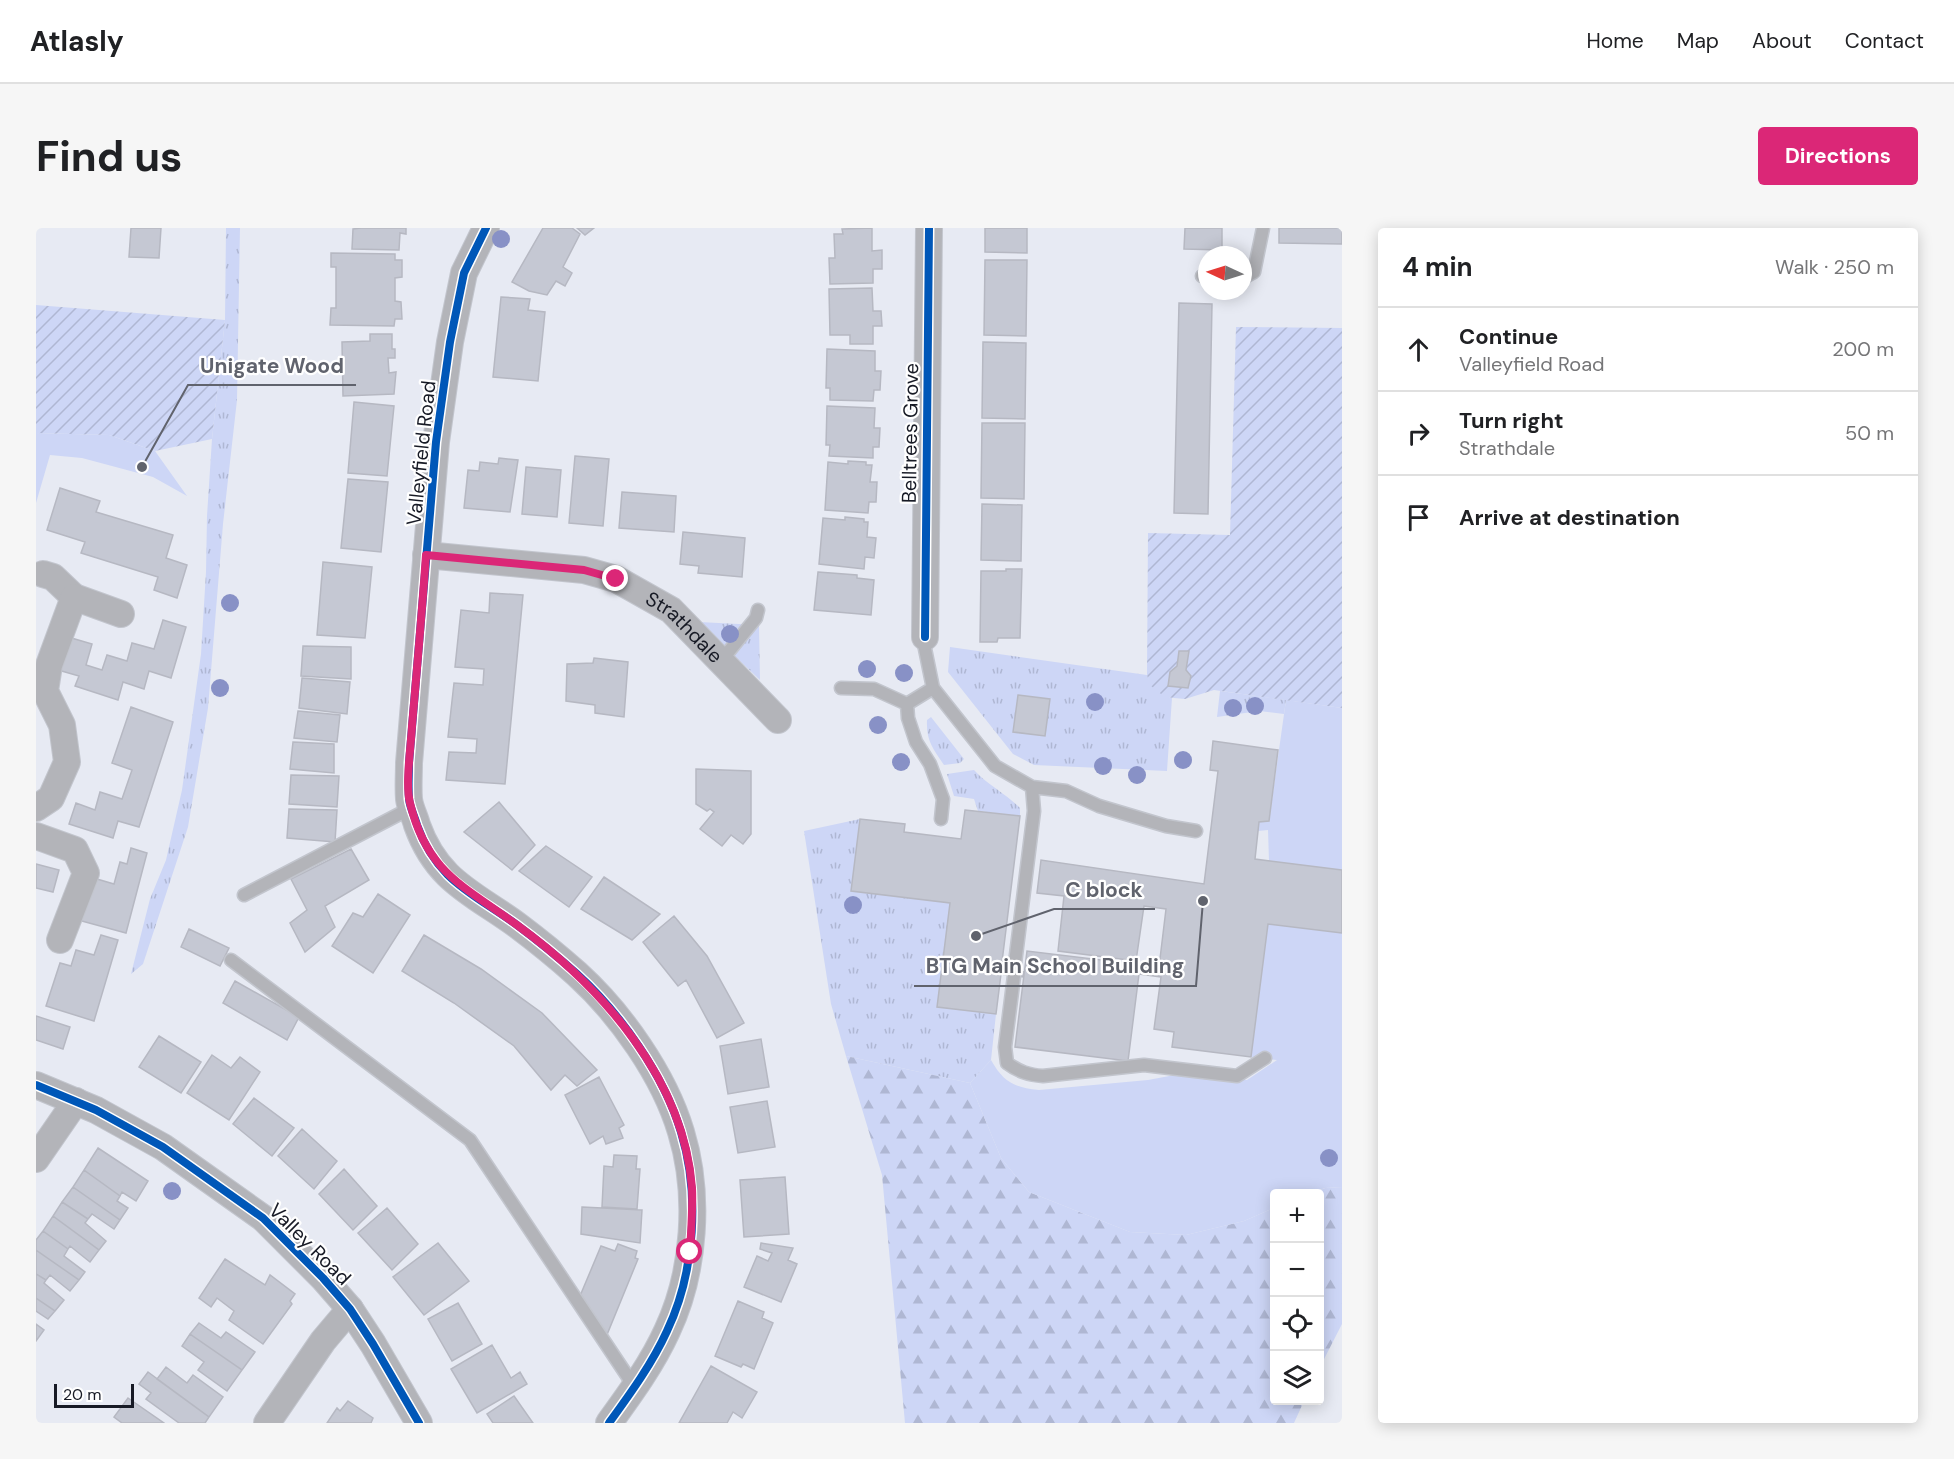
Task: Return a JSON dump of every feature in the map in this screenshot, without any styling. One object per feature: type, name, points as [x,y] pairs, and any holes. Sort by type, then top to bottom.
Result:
[{"type":"street","name":"Valleyfield Road","points":[[486,228],[464,273],[456,307],[436,442],[410,763],[409,801],[422,838],[438,865],[458,885],[518,926],[578,974],[607,1005],[636,1043],[663,1087],[681,1132],[692,1187],[690,1252],[685,1281],[668,1331],[609,1423]]},
{"type":"street","name":"Belltrees Grove","points":[[925,638],[929,228]]},
{"type":"street","name":"Strathdale","points":[[426,555],[584,570],[616,579],[671,610],[778,720]]},
{"type":"street","points":[[43,574],[53,577],[74,597],[121,614]]},
{"type":"street","points":[[36,808],[51,798],[67,762],[62,725],[45,691],[49,665],[74,597]]},
{"type":"street","points":[[36,836],[75,850],[86,873],[60,940]]},
{"type":"street","name":"Valley Road","points":[[36,1086],[76,1101],[163,1147],[263,1218],[350,1309],[419,1423]]},
{"type":"street","points":[[36,1159],[76,1101]]},
{"type":"street","points":[[267,1423],[323,1341],[350,1309]]},
{"type":"lane","points":[[1252,273],[1263,228]]},
{"type":"lane","points":[[721,661],[756,618],[758,610]]},
{"type":"lane","points":[[925,638],[924,644],[933,688],[995,766],[1032,787],[1066,791],[1110,810],[1166,826],[1196,831]]},
{"type":"lane","points":[[841,688],[874,689],[907,705]]},
{"type":"lane","points":[[907,705],[933,688]]},
{"type":"lane","points":[[907,705],[908,718],[916,742],[930,765],[943,799],[940,819]]},
{"type":"lane","points":[[1032,787],[1034,810],[1005,1047],[1007,1063],[1018,1071],[1043,1076],[1144,1065],[1237,1076],[1265,1058]]},
{"type":"lane","points":[[244,895],[411,808]]},
{"type":"lane","points":[[231,960],[470,1140],[634,1386]]},
{"type":"green space","points":[[226,228],[240,228],[237,400],[223,524],[208,708],[188,827],[143,964],[131,974],[150,899],[166,860],[182,790],[201,654],[212,439],[225,320]]},
{"type":"green space","points":[[36,305],[225,320],[212,439],[155,451],[109,435],[36,433]]},
{"type":"green space","points":[[1236,327],[1342,328],[1342,708],[1214,690],[1185,699],[1166,697],[1150,685],[1147,675],[1148,533],[1230,535]]},
{"type":"green space","points":[[36,433],[109,435],[155,451],[187,496],[153,477],[82,458],[50,455],[36,503]]},
{"type":"green space","points":[[699,622],[759,625],[760,680]]},
{"type":"green space","points":[[950,647],[1147,675],[1156,690],[1172,698],[1167,771],[1034,765],[1013,754],[948,672]]},
{"type":"green space","points":[[1220,691],[1286,700],[1284,714],[1259,711],[1217,717]]},
{"type":"green space","points":[[1286,700],[1342,708],[1342,870],[1269,861],[1268,830],[1258,831],[1259,822],[1269,821]]},
{"type":"green space","points":[[931,717],[964,759],[960,763],[944,765],[937,754],[928,734],[927,720]]},
{"type":"green space","points":[[974,770],[1020,808],[1020,816],[978,811],[974,799],[954,796],[947,774]]},
{"type":"green space","points":[[860,819],[852,891],[950,903],[996,1014],[991,1060],[970,1083],[846,1056],[831,1004],[804,831]]},
{"type":"green space","points":[[1268,924],[1342,933],[1342,1187],[1270,1189],[1270,1210],[1244,1221],[1186,1235],[1130,1232],[1029,1192],[1001,1158],[970,1083],[991,1060],[1005,1079],[1016,1085],[1039,1090],[1148,1080],[1180,1074],[1247,1080],[1277,1060],[1251,1057]]},
{"type":"green space","points":[[846,1056],[970,1083],[1001,1158],[1029,1192],[1130,1232],[1186,1235],[1244,1221],[1270,1210],[1270,1405],[1302,1405],[1294,1423],[905,1423],[882,1175]]},
{"type":"green space","points":[[1342,1187],[1342,1324],[1324,1359],[1323,1189]]},
{"type":"building","points":[[131,228],[161,228],[159,258],[129,257]]},
{"type":"building","points":[[406,228],[406,234],[400,233],[399,250],[352,249],[353,229]]},
{"type":"building","points":[[543,228],[572,228],[580,234],[563,267],[572,273],[565,286],[556,281],[547,295],[529,291],[512,282]]},
{"type":"building","points":[[577,228],[594,228],[585,235]]},
{"type":"building","points":[[872,228],[872,251],[882,250],[882,269],[873,269],[873,283],[830,284],[829,258],[835,258],[834,234],[843,234],[842,229]]},
{"type":"building","points":[[985,228],[1027,228],[1027,253],[985,252]]},
{"type":"building","points":[[1185,228],[1222,228],[1222,246],[1198,246],[1198,249],[1184,249]]},
{"type":"building","points":[[1279,228],[1342,228],[1342,244],[1279,243]]},
{"type":"building","points":[[331,253],[395,254],[395,260],[402,260],[402,277],[395,278],[395,301],[401,302],[402,319],[395,319],[394,326],[330,325],[331,308],[336,308],[336,267],[331,267]]},
{"type":"building","points":[[985,260],[1027,260],[1026,336],[984,335]]},
{"type":"building","points":[[872,288],[873,311],[881,311],[882,326],[873,326],[873,344],[850,344],[850,335],[830,335],[829,289]]},
{"type":"building","points":[[501,297],[530,299],[528,310],[545,312],[538,381],[493,377]]},
{"type":"building","points":[[1179,303],[1212,304],[1208,514],[1174,513]]},
{"type":"building","points":[[370,334],[392,334],[392,349],[395,349],[395,358],[388,358],[389,373],[396,372],[394,394],[343,396],[342,342],[370,341]]},
{"type":"building","points":[[983,342],[1026,343],[1025,419],[982,418]]},
{"type":"building","points":[[827,349],[875,351],[875,371],[881,371],[880,390],[874,390],[873,401],[830,400],[830,388],[826,388]]},
{"type":"building","points":[[354,402],[394,406],[387,476],[348,473]]},
{"type":"building","points":[[827,406],[875,408],[874,428],[880,428],[879,447],[873,447],[873,458],[829,456],[830,445],[826,445]]},
{"type":"building","points":[[982,423],[1025,423],[1024,499],[981,498]]},
{"type":"building","points":[[575,456],[609,459],[603,526],[569,523]]},
{"type":"building","points":[[499,458],[518,460],[510,512],[464,508],[468,470],[479,471],[480,462],[498,464]]},
{"type":"building","points":[[848,461],[866,462],[866,465],[872,465],[870,482],[877,482],[876,502],[869,502],[868,513],[825,510],[828,462],[848,464]]},
{"type":"building","points":[[526,467],[561,470],[557,517],[522,514]]},
{"type":"building","points":[[348,479],[388,482],[381,552],[341,548]]},
{"type":"building","points":[[60,488],[100,501],[96,512],[173,535],[166,558],[187,565],[177,598],[154,590],[158,577],[81,553],[85,542],[47,530]]},
{"type":"building","points":[[622,492],[676,496],[674,532],[619,528]]},
{"type":"building","points":[[982,504],[1022,505],[1021,561],[981,560]]},
{"type":"building","points":[[845,517],[864,519],[864,522],[868,522],[867,537],[876,538],[874,558],[865,557],[864,569],[819,564],[823,518],[845,520]]},
{"type":"building","points":[[683,532],[745,538],[742,577],[698,573],[699,566],[680,564]]},
{"type":"building","points":[[323,562],[372,567],[365,638],[317,635]]},
{"type":"building","points":[[1006,569],[1022,569],[1020,638],[998,638],[997,642],[980,642],[981,571],[1006,571]]},
{"type":"building","points":[[818,572],[857,575],[857,578],[874,580],[871,615],[814,610]]},
{"type":"building","points":[[490,593],[523,595],[505,784],[446,780],[449,752],[476,753],[477,739],[448,737],[454,683],[483,685],[484,669],[455,667],[461,610],[489,613]]},
{"type":"building","points":[[163,620],[186,627],[171,678],[149,671],[144,689],[123,682],[118,700],[75,686],[79,676],[58,670],[68,637],[92,644],[86,665],[102,670],[107,655],[127,661],[132,643],[154,649]]},
{"type":"building","points":[[303,646],[351,647],[351,679],[301,676]]},
{"type":"building","points":[[1179,651],[1189,651],[1186,670],[1191,676],[1188,688],[1168,686],[1170,672],[1177,666]]},
{"type":"building","points":[[594,658],[628,662],[624,717],[595,713],[595,705],[566,701],[567,664],[593,663]]},
{"type":"building","points":[[302,678],[350,682],[347,714],[299,708]]},
{"type":"building","points":[[1018,695],[1050,699],[1045,736],[1013,732]]},
{"type":"building","points":[[131,707],[173,722],[139,827],[118,821],[113,838],[69,824],[76,803],[95,810],[100,792],[122,799],[132,770],[112,763]]},
{"type":"building","points":[[298,711],[340,715],[337,742],[294,738]]},
{"type":"building","points":[[1213,741],[1278,750],[1269,821],[1259,822],[1255,859],[1342,870],[1342,933],[1268,924],[1251,1057],[1172,1047],[1174,1032],[1154,1029],[1161,977],[1139,974],[1128,1061],[1015,1047],[1027,951],[1159,967],[1166,909],[1144,906],[1136,961],[1058,951],[1064,896],[1037,893],[1041,860],[1204,884],[1218,771],[1210,770]]},
{"type":"building","points":[[293,742],[334,744],[334,773],[290,769]]},
{"type":"building","points":[[696,769],[751,771],[751,834],[743,844],[731,835],[722,846],[700,829],[714,812],[710,809],[707,811],[696,804]]},
{"type":"building","points":[[291,775],[339,776],[337,807],[289,804]]},
{"type":"building","points":[[499,802],[535,845],[512,870],[464,832]]},
{"type":"building","points":[[289,809],[337,810],[335,842],[287,838]]},
{"type":"building","points":[[965,810],[1020,816],[1001,970],[1024,972],[1023,977],[1001,974],[996,1014],[937,1007],[950,903],[851,891],[860,819],[905,824],[904,832],[961,839]]},
{"type":"building","points":[[546,846],[592,877],[569,907],[519,871]]},
{"type":"building","points":[[131,848],[147,853],[126,933],[78,920],[90,877],[114,884],[120,862],[127,864]]},
{"type":"building","points":[[351,849],[369,880],[325,906],[335,927],[305,952],[290,923],[307,910],[291,879]]},
{"type":"building","points":[[36,864],[59,870],[53,892],[36,888]]},
{"type":"building","points":[[604,877],[660,914],[632,940],[581,909]]},
{"type":"building","points":[[378,894],[410,915],[373,973],[332,946],[353,913],[363,917]]},
{"type":"building","points":[[674,916],[707,956],[744,1023],[717,1038],[686,980],[678,986],[643,942]]},
{"type":"building","points":[[189,929],[229,948],[220,966],[181,947]]},
{"type":"building","points":[[101,935],[118,940],[94,1021],[46,1006],[60,963],[71,966],[76,950],[94,955]]},
{"type":"building","points":[[424,935],[481,969],[542,1013],[597,1070],[577,1086],[565,1075],[551,1090],[514,1046],[454,1003],[402,971]]},
{"type":"building","points":[[235,981],[299,1017],[287,1040],[223,1003]]},
{"type":"building","points":[[36,1016],[70,1027],[63,1049],[36,1040]]},
{"type":"building","points":[[159,1036],[201,1062],[181,1093],[139,1067]]},
{"type":"building","points":[[761,1039],[769,1087],[728,1094],[720,1046]]},
{"type":"building","points":[[212,1055],[231,1068],[240,1057],[260,1072],[229,1120],[187,1093]]},
{"type":"building","points":[[599,1077],[624,1125],[619,1128],[623,1138],[606,1144],[603,1136],[590,1144],[565,1095]]},
{"type":"building","points":[[254,1098],[294,1128],[272,1156],[233,1124]]},
{"type":"building","points":[[767,1101],[775,1147],[738,1153],[730,1107]]},
{"type":"building","points":[[302,1129],[337,1161],[314,1189],[278,1156]]},
{"type":"building","points":[[98,1148],[148,1181],[136,1201],[122,1192],[120,1196],[84,1170]]},
{"type":"building","points":[[614,1155],[637,1156],[636,1169],[640,1169],[637,1209],[602,1207],[604,1166],[613,1167]]},
{"type":"building","points":[[344,1169],[377,1206],[353,1230],[319,1194]]},
{"type":"building","points":[[84,1170],[120,1196],[117,1201],[128,1208],[120,1220],[73,1187]]},
{"type":"building","points":[[785,1177],[789,1234],[744,1237],[740,1180]]},
{"type":"building","points":[[73,1187],[120,1220],[114,1229],[92,1214],[88,1219],[62,1202]]},
{"type":"building","points":[[62,1202],[88,1219],[85,1223],[106,1241],[99,1250],[53,1216]]},
{"type":"building","points":[[582,1207],[642,1210],[640,1243],[581,1234]]},
{"type":"building","points":[[387,1208],[418,1244],[392,1270],[358,1233]]},
{"type":"building","points":[[53,1216],[99,1250],[90,1262],[70,1246],[68,1249],[43,1231]]},
{"type":"building","points":[[43,1231],[68,1249],[64,1256],[85,1272],[79,1280],[36,1250],[36,1240]]},
{"type":"building","points":[[438,1243],[469,1281],[424,1315],[393,1277]]},
{"type":"building","points":[[761,1243],[793,1248],[788,1260],[797,1264],[781,1302],[744,1287],[757,1256],[768,1261],[772,1253],[760,1249]]},
{"type":"building","points":[[618,1244],[637,1251],[635,1258],[638,1259],[606,1337],[580,1296],[601,1246],[615,1251]]},
{"type":"building","points":[[36,1250],[79,1280],[70,1291],[50,1275],[46,1280],[36,1274]]},
{"type":"building","points":[[225,1259],[265,1285],[270,1275],[295,1294],[290,1301],[292,1304],[263,1344],[229,1320],[234,1311],[217,1298],[211,1307],[199,1298]]},
{"type":"building","points":[[36,1274],[46,1280],[44,1283],[64,1300],[55,1311],[36,1298]]},
{"type":"building","points":[[36,1298],[55,1311],[48,1319],[36,1311]]},
{"type":"building","points":[[738,1301],[764,1312],[762,1318],[773,1323],[754,1369],[743,1364],[741,1367],[715,1356]]},
{"type":"building","points":[[458,1303],[482,1344],[452,1361],[428,1319]]},
{"type":"building","points":[[199,1323],[221,1338],[226,1332],[255,1352],[242,1370],[190,1334]]},
{"type":"building","points":[[36,1324],[44,1330],[36,1341]]},
{"type":"building","points":[[190,1334],[242,1370],[227,1391],[198,1370],[204,1362],[182,1346]]},
{"type":"building","points":[[492,1345],[511,1378],[520,1372],[527,1384],[477,1413],[451,1369]]},
{"type":"building","points":[[711,1366],[757,1392],[742,1418],[733,1412],[727,1423],[679,1423]]},
{"type":"building","points":[[166,1367],[187,1383],[193,1375],[223,1397],[209,1417],[157,1379]]},
{"type":"building","points":[[148,1372],[209,1417],[205,1423],[179,1423],[146,1399],[151,1393],[139,1384]]},
{"type":"building","points":[[514,1396],[533,1423],[493,1423],[487,1414]]},
{"type":"building","points":[[128,1398],[164,1423],[122,1423],[114,1417]]},
{"type":"building","points":[[348,1401],[373,1418],[371,1423],[327,1423],[337,1408],[340,1411]]},
{"type":"cycle path","points":[[486,228],[464,273],[450,342],[436,442],[409,763],[409,799],[425,844],[446,873],[547,949],[577,974],[609,1007],[652,1067],[664,1089],[681,1132],[691,1181],[692,1207],[692,1233],[684,1284],[667,1331],[655,1355],[609,1423]]},
{"type":"cycle path","points":[[925,637],[929,228]]},
{"type":"cycle path","points":[[36,1085],[96,1110],[163,1147],[263,1218],[323,1278],[350,1309],[419,1423]]},
{"type":"place","name":"Unigate Wood","points":[[142,467]]},
{"type":"place","name":"BTG Main School Building","points":[[1203,901]]},
{"type":"place","name":"C block","points":[[976,936]]},
{"type":"route","points":[[616,579],[584,570],[426,555],[409,801],[422,838],[438,865],[458,885],[518,926],[578,974],[607,1005],[636,1043],[663,1087],[681,1132],[692,1187],[690,1252]]}]
